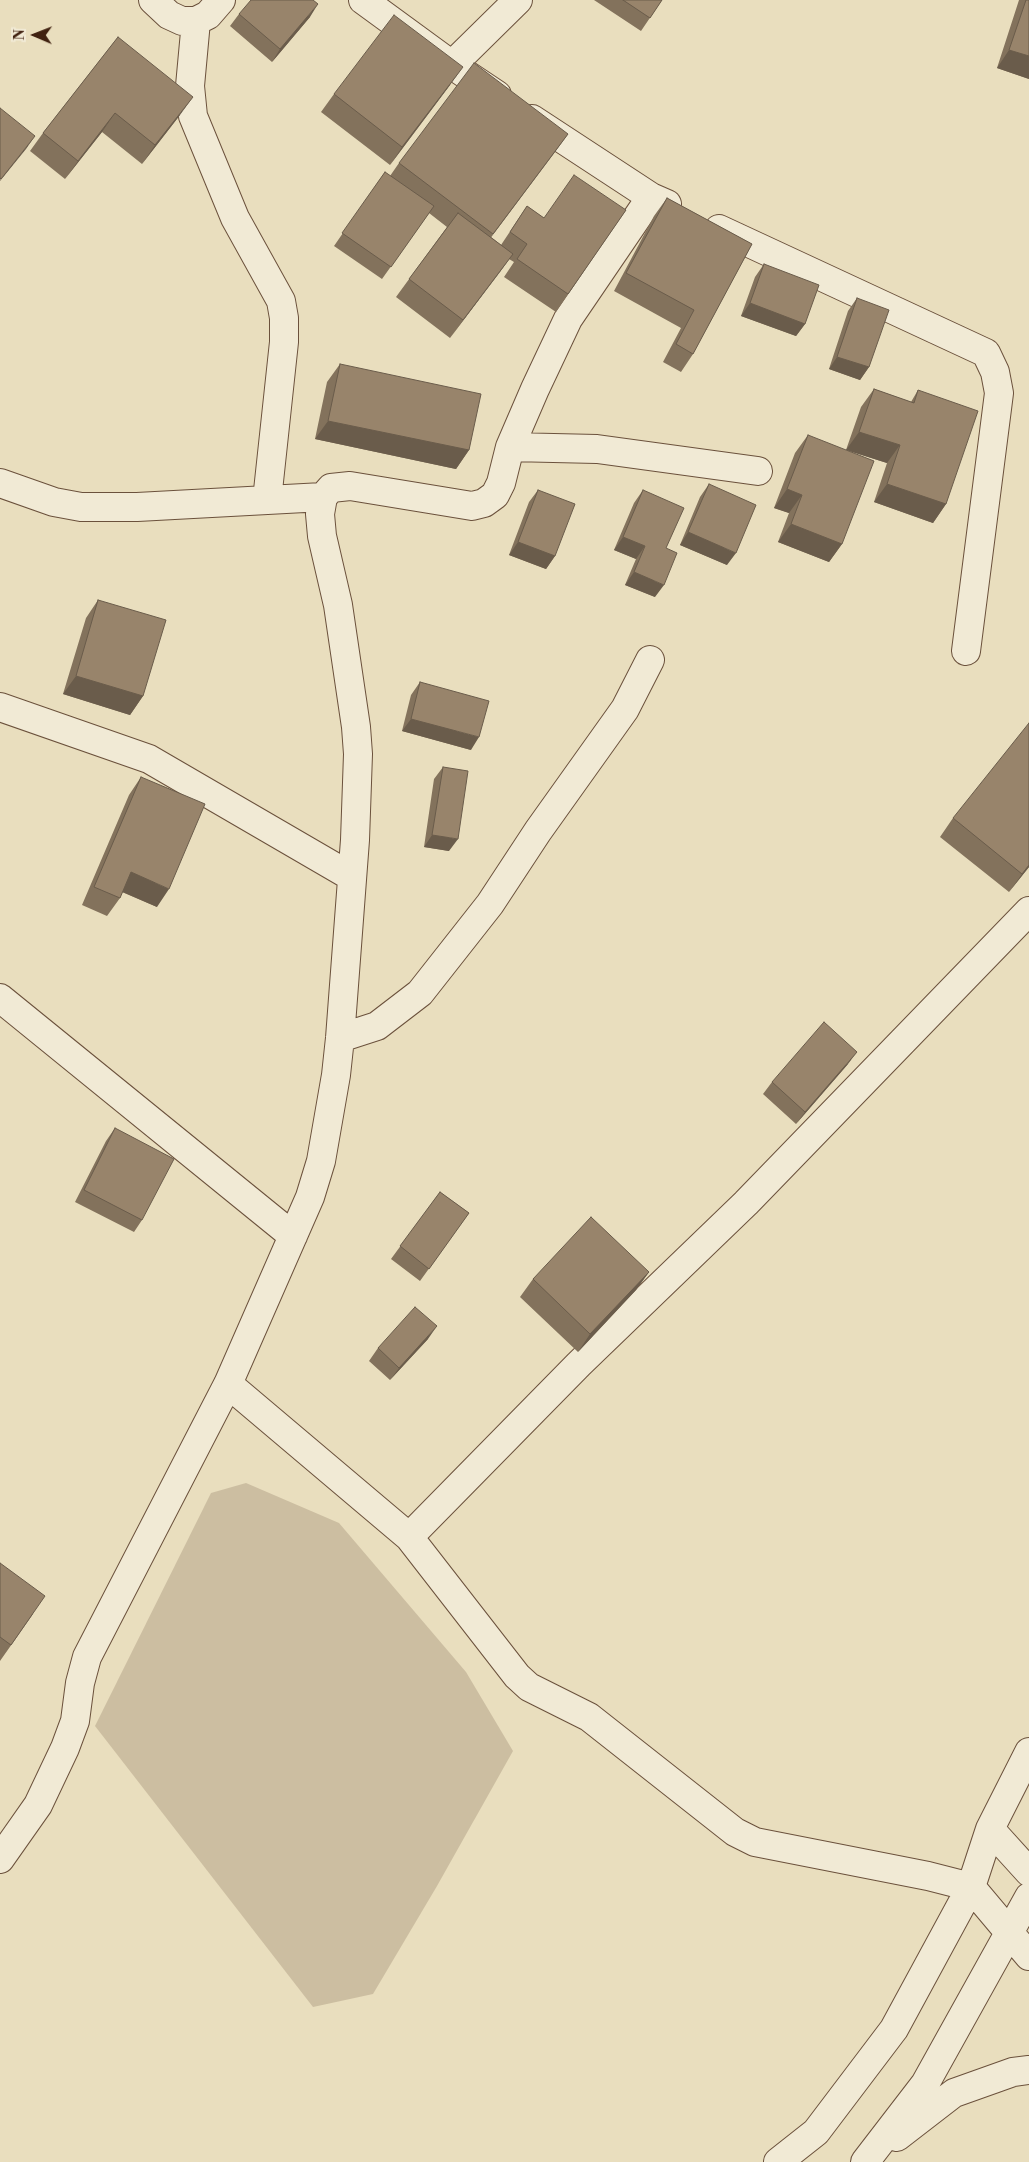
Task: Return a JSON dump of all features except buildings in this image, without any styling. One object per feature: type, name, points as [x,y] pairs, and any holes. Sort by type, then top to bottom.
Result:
[{"type":"street","points":[[152,0],[169,15],[182,21],[196,21],[208,15],[221,0]]},
{"type":"street","points":[[364,0],[452,65],[651,197],[986,354],[995,372],[998,393],[966,651]]},
{"type":"street","points":[[452,65],[518,0]]},
{"type":"street","points":[[196,21],[190,86],[193,116],[235,218],[281,301],[284,318],[284,342],[267,500]]},
{"type":"street","points":[[0,1859],[38,1805],[65,1748],[74,1721],[80,1683],[87,1657],[228,1384],[310,1197],[321,1161],[336,1075],[340,1038],[352,877],[358,754],[356,727],[338,605],[322,536],[320,514],[323,496],[331,488],[350,486],[472,506],[484,504],[495,495],[501,483],[510,447],[534,389],[568,319],[651,197]]},
{"type":"street","points":[[510,447],[598,449],[758,471]]},
{"type":"street","points":[[0,483],[54,502],[81,507],[137,507],[323,496]]},
{"type":"street","points":[[340,1038],[377,1026],[420,993],[490,904],[538,831],[626,709],[650,660]]},
{"type":"street","points":[[0,707],[149,759],[352,877]]},
{"type":"street","points":[[409,1537],[579,1364],[746,1203],[1029,911]]},
{"type":"street","points":[[0,998],[293,1236]]},
{"type":"street","points":[[228,1384],[409,1537],[517,1676],[529,1687],[589,1717],[735,1832],[755,1842],[928,1876],[971,1887],[1029,1956]]},
{"type":"street","points":[[778,2162],[816,2132],[894,2029],[971,1887],[990,1829],[1029,1752]]},
{"type":"street","points":[[990,1829],[1029,1872]]},
{"type":"street","points":[[868,2159],[925,2084],[1029,1897]]},
{"type":"street","points":[[868,2159],[954,2093],[1013,2072],[1029,2070]]},
{"type":"shaded area","points":[[246,1483],[339,1523],[466,1672],[513,1751],[437,1886],[373,1994],[313,2007],[95,1726],[211,1493]]}]
